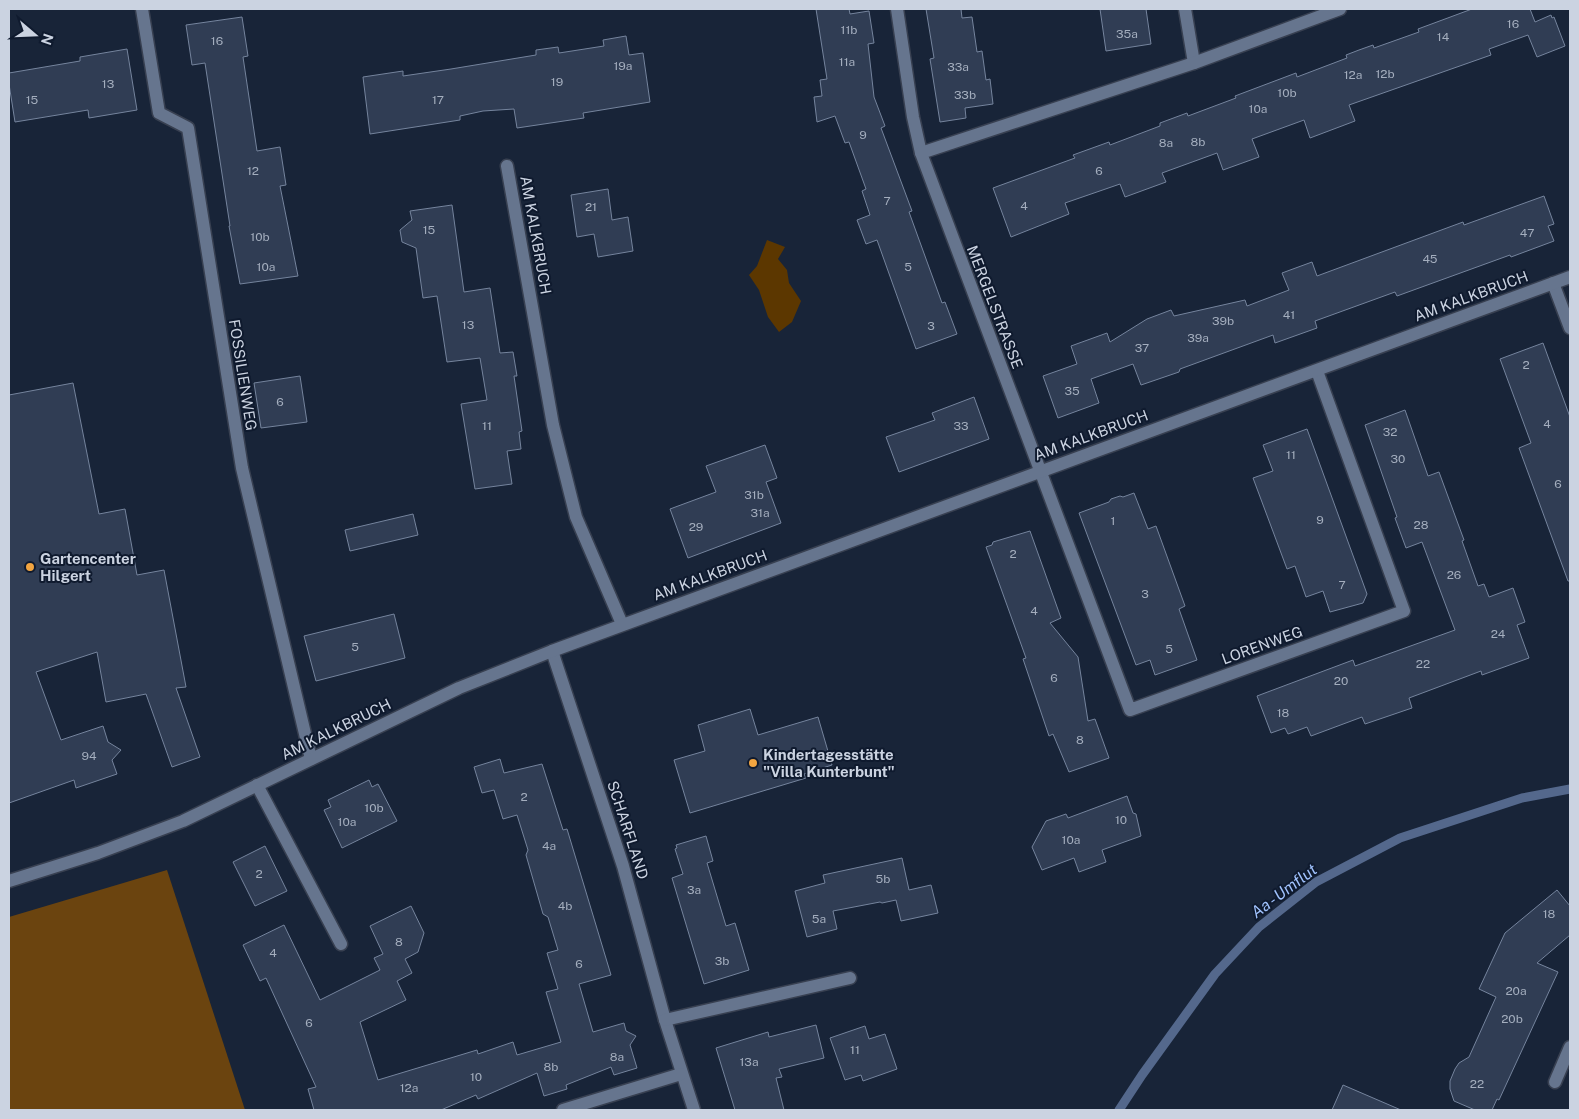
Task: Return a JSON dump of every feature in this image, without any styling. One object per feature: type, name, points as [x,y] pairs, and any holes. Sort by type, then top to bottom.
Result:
[{"type":"street","name":"FOSSILIENWEG","points":[[142,9],[159,113],[188,128],[242,468],[311,759]]},
{"type":"street","name":"MERGELSTRASSE","points":[[897,9],[912,117],[920,153],[1039,471]]},
{"type":"street","points":[[1185,9],[1194,63]]},
{"type":"street","points":[[920,153],[1194,63],[1340,9]]},
{"type":"street","name":"AM KALKBRUCH","points":[[508,166],[553,425],[569,490],[576,517],[622,624]]},
{"type":"street","name":"AM KALKBRUCH","points":[[9,881],[98,853],[183,821],[459,688],[552,651],[1570,277]]},
{"type":"street","points":[[1553,283],[1570,328]]},
{"type":"street","name":"LORENWEG","points":[[1039,471],[1130,710],[1404,611],[1317,371]]},
{"type":"street","name":"SCHARFLAND","points":[[552,651],[623,866],[681,1074],[694,1110]]},
{"type":"street","points":[[257,785],[341,944]]},
{"type":"street","points":[[666,1020],[850,978]]},
{"type":"street","points":[[1555,1082],[1570,1047]]},
{"type":"street","points":[[563,1110],[681,1074]]},
{"type":"shaded area","points":[[767,240],[785,247],[778,259],[787,270],[789,283],[801,301],[792,322],[779,332],[768,317],[759,290],[749,275],[757,266]]},
{"type":"shaded area","points":[[167,870],[245,1110],[9,1110],[9,917]]},
{"type":"building","points":[[816,9],[849,9],[850,14],[869,11],[874,43],[868,44],[874,97],[885,126],[881,128],[912,211],[909,212],[942,303],[945,302],[957,334],[916,349],[877,240],[866,244],[857,220],[870,215],[862,191],[866,189],[849,142],[845,143],[835,116],[817,122],[814,97],[822,96],[820,80],[827,79]]},
{"type":"building","points":[[926,9],[961,9],[962,18],[972,17],[977,52],[982,51],[986,80],[990,79],[993,104],[965,108],[966,118],[940,122],[930,59],[934,58]]},
{"type":"building","points":[[1100,9],[1146,9],[1151,44],[1106,51]]},
{"type":"building","points":[[1472,9],[1530,9],[1535,22],[1551,15],[1552,18],[1554,17],[1565,46],[1537,57],[1528,35],[1489,49],[1491,55],[1349,105],[1355,121],[1310,138],[1304,120],[1252,139],[1259,157],[1223,170],[1217,153],[1162,173],[1166,182],[1125,197],[1120,184],[1065,203],[1069,214],[1011,237],[993,188],[1075,158],[1073,155],[1109,142],[1110,145],[1160,126],[1160,123],[1187,113],[1188,116],[1296,73],[1297,77],[1347,58],[1346,55],[1359,50],[1373,45],[1374,48],[1419,32],[1418,29]]},
{"type":"building","points":[[242,17],[248,56],[243,57],[257,151],[280,147],[286,185],[280,186],[298,276],[240,284],[229,226],[205,63],[192,65],[186,25]]},
{"type":"building","points":[[626,36],[629,55],[643,53],[650,102],[583,113],[584,118],[517,128],[514,109],[483,111],[460,116],[460,120],[370,134],[363,77],[403,71],[403,76],[451,69],[536,55],[536,50],[558,47],[559,53],[604,46],[603,40]]},
{"type":"building","points":[[127,49],[137,110],[89,118],[88,110],[15,122],[9,73],[80,61],[80,57]]},
{"type":"building","points":[[608,189],[612,220],[628,217],[633,251],[598,257],[594,234],[577,237],[571,195]]},
{"type":"building","points":[[1544,196],[1554,224],[1548,226],[1554,241],[1397,296],[1395,292],[1315,321],[1317,328],[1275,343],[1273,335],[1141,385],[1133,364],[1091,379],[1099,403],[1058,418],[1043,376],[1077,364],[1071,346],[1107,333],[1110,342],[1147,319],[1171,310],[1174,316],[1245,300],[1247,306],[1289,290],[1282,273],[1312,262],[1317,276],[1463,222],[1464,225]]},
{"type":"building","points":[[452,205],[464,292],[490,288],[500,353],[513,352],[517,376],[514,376],[522,431],[519,432],[521,449],[507,451],[512,484],[475,489],[461,404],[487,400],[480,358],[447,362],[437,296],[423,298],[416,248],[402,242],[400,230],[412,220],[410,211]]},
{"type":"building","points":[[1543,343],[1570,417],[1570,581],[1568,581],[1519,448],[1531,443],[1500,359]]},
{"type":"building","points":[[300,376],[307,422],[261,428],[254,383]]},
{"type":"building","points":[[73,383],[99,514],[125,509],[137,575],[164,570],[186,687],[176,688],[200,757],[172,767],[146,694],[106,702],[97,652],[36,672],[61,740],[103,726],[108,742],[121,750],[112,760],[117,774],[76,788],[74,780],[9,803],[9,395]]},
{"type":"building","points":[[974,397],[989,439],[899,472],[886,437],[935,420],[932,413]]},
{"type":"building","points":[[1405,410],[1428,476],[1439,472],[1464,540],[1462,541],[1478,586],[1484,584],[1489,597],[1513,588],[1525,622],[1517,625],[1529,658],[1482,675],[1481,671],[1409,698],[1412,708],[1365,724],[1362,717],[1311,736],[1307,727],[1288,734],[1285,728],[1271,733],[1257,696],[1353,660],[1355,666],[1455,630],[1422,542],[1406,548],[1365,425]]},
{"type":"building","points":[[1307,429],[1367,594],[1363,603],[1330,612],[1323,591],[1306,597],[1295,566],[1287,569],[1253,478],[1273,471],[1263,445]]},
{"type":"building","points":[[765,445],[777,478],[766,482],[781,523],[688,558],[670,509],[716,492],[706,466]]},
{"type":"building","points":[[1134,493],[1148,529],[1156,526],[1185,606],[1179,609],[1197,660],[1155,675],[1150,660],[1136,665],[1079,513],[1109,502],[1111,499]]},
{"type":"building","points":[[413,514],[418,535],[350,551],[345,530]]},
{"type":"building","points":[[1030,531],[1061,618],[1050,623],[1078,657],[1088,721],[1095,719],[1109,758],[1069,772],[1053,734],[1049,736],[1023,659],[1026,658],[986,547],[992,545],[993,542]]},
{"type":"building","points":[[394,614],[405,658],[316,681],[304,636]]},
{"type":"building","name":"Kindertagesstätte \"Villa Kunterbunt\"","points":[[750,709],[758,735],[818,717],[832,765],[804,774],[806,778],[690,813],[674,760],[705,751],[698,725]]},
{"type":"building","points":[[500,759],[504,773],[542,764],[563,830],[567,829],[611,975],[579,984],[593,1032],[624,1023],[626,1031],[636,1036],[630,1045],[637,1068],[614,1075],[611,1067],[566,1085],[567,1089],[544,1096],[537,1073],[478,1099],[476,1095],[441,1110],[314,1110],[308,1089],[316,1087],[266,978],[260,981],[243,945],[284,925],[320,1000],[380,970],[374,958],[383,954],[370,926],[411,906],[424,933],[418,952],[405,959],[412,973],[397,981],[406,1000],[360,1022],[378,1080],[477,1050],[478,1054],[513,1042],[517,1055],[561,1042],[546,992],[558,989],[547,953],[558,950],[548,917],[543,914],[526,855],[528,850],[517,815],[503,819],[494,790],[482,793],[474,767]]},
{"type":"building","points":[[369,780],[372,787],[378,784],[397,821],[342,848],[324,810],[331,807],[328,800]]},
{"type":"building","points":[[1127,796],[1133,813],[1136,814],[1141,836],[1102,850],[1106,862],[1079,872],[1074,858],[1042,870],[1032,847],[1046,821],[1066,814],[1068,818]]},
{"type":"building","points":[[706,836],[713,861],[707,863],[726,926],[735,923],[749,970],[704,984],[672,878],[683,874],[675,849],[677,848],[676,845]]},
{"type":"building","points":[[265,846],[287,891],[255,906],[233,862]]},
{"type":"building","points":[[902,858],[909,890],[931,885],[938,913],[901,921],[896,900],[880,902],[833,911],[837,929],[807,937],[795,891],[825,883],[823,875]]},
{"type":"building","points":[[1557,890],[1570,906],[1570,935],[1537,963],[1558,972],[1499,1100],[1497,1099],[1492,1110],[1475,1110],[1454,1101],[1450,1089],[1450,1081],[1459,1063],[1469,1057],[1496,997],[1479,989],[1505,933]]},
{"type":"building","points":[[816,1025],[824,1058],[779,1069],[782,1077],[776,1078],[784,1110],[735,1110],[716,1048],[768,1032],[769,1037]]},
{"type":"building","points":[[865,1026],[869,1039],[885,1034],[897,1069],[863,1081],[861,1075],[845,1080],[830,1038]]},
{"type":"building","points":[[1343,1085],[1401,1110],[1332,1110]]},
{"type":"waterway","name":"Aa - Umflut","points":[[1119,1110],[1215,974],[1259,927],[1316,882],[1400,838],[1522,798],[1570,789]]},
{"type":"place","name":"Gartencenter Hilgert","points":[[30,567]]},
{"type":"place","name":"Kindertagesstätte \"Villa Kunterbunt\"","points":[[753,763]]}]
